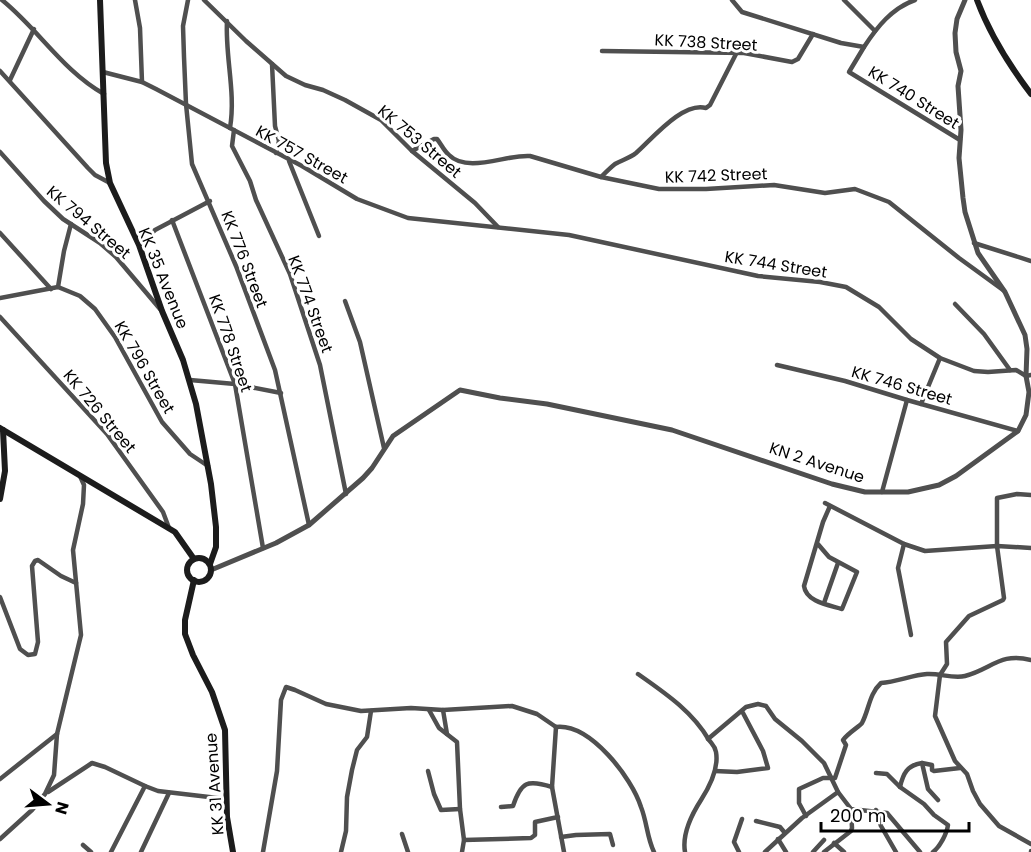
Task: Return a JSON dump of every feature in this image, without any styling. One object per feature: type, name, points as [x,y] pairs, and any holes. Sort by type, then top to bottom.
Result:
[{"type":"main road","name":"KK 35 Avenue","points":[[100,0],[106,163],[110,183],[139,245],[162,311],[190,380],[202,427],[216,536],[215,551],[210,567]]},
{"type":"main road","points":[[977,0],[985,22],[997,44],[1031,94]]},
{"type":"main road","points":[[2,429],[169,528],[179,536],[194,559]]},
{"type":"main road","points":[[0,500],[5,471],[2,429]]},
{"type":"main road","points":[[203,558],[210,567],[210,575],[205,580],[194,580],[189,575],[189,564],[194,559],[203,558]]},
{"type":"main road","name":"KK 31 Avenue","points":[[194,580],[185,620],[185,634],[193,655],[211,688],[225,730],[226,799],[233,852]]},
{"type":"street","points":[[2,0],[34,29],[71,69],[91,87],[104,94]]},
{"type":"street","points":[[135,0],[140,28],[142,82]]},
{"type":"street","name":"KK 776 Street","points":[[188,0],[183,26],[186,104],[192,164],[210,201],[275,370],[309,525]]},
{"type":"street","name":"KK 753 Street","points":[[204,0],[246,41],[294,80],[345,100],[381,120],[412,151],[475,203],[498,227]]},
{"type":"street","points":[[732,0],[742,12],[841,43],[864,47],[890,15],[905,2],[915,0]]},
{"type":"street","points":[[844,0],[875,31]]},
{"type":"street","points":[[965,0],[957,18],[955,33],[956,52],[961,71],[958,86],[959,158],[965,212],[974,243],[984,264],[1005,292],[1024,335],[1029,375],[1029,409],[1018,431]]},
{"type":"street","name":"KK 774 Street","points":[[227,21],[227,47],[233,105],[232,146],[250,181],[256,200],[290,274],[320,364],[346,494]]},
{"type":"street","points":[[10,80],[34,29]]},
{"type":"street","name":"KK 738 Street","points":[[602,51],[744,53],[792,62],[798,59],[813,34]]},
{"type":"street","name":"KK 740 Street","points":[[864,47],[849,72],[960,140]]},
{"type":"street","points":[[601,177],[615,165],[634,155],[668,122],[693,108],[700,106],[706,108],[710,105],[736,54]]},
{"type":"street","points":[[272,63],[275,126],[279,141],[276,153]]},
{"type":"street","points":[[0,71],[88,168],[95,175],[110,183]]},
{"type":"street","name":"KK 757 Street","points":[[103,72],[142,82],[357,199],[408,218],[498,227]]},
{"type":"street","name":"KK 742 Street","points":[[412,151],[434,139],[449,155],[458,160],[484,163],[530,156],[601,177],[659,189],[774,185],[825,193],[855,189],[889,202],[1005,292]]},
{"type":"street","name":"KK 794 Street","points":[[0,152],[44,201],[116,257],[162,311]]},
{"type":"street","points":[[289,160],[320,236]]},
{"type":"street","points":[[139,245],[155,230],[210,201]]},
{"type":"street","name":"KK 778 Street","points":[[172,220],[235,384],[263,548]]},
{"type":"street","points":[[0,298],[58,287],[71,224]]},
{"type":"street","name":"KK 744 Street","points":[[498,227],[569,235],[758,276],[846,287],[879,307],[911,339],[940,358],[974,371],[1016,370],[1029,375]]},
{"type":"street","points":[[0,233],[51,289]]},
{"type":"street","points":[[974,243],[1031,261]]},
{"type":"street","name":"KK 796 Street","points":[[58,287],[80,296],[94,309],[115,337],[162,422],[190,454],[208,466]]},
{"type":"street","points":[[345,302],[360,342],[384,448]]},
{"type":"street","points":[[955,304],[984,334],[1010,370]]},
{"type":"street","name":"KK 726 Street","points":[[0,317],[107,434],[163,512],[169,528]]},
{"type":"street","points":[[921,404],[940,358]]},
{"type":"street","name":"KK 746 Street","points":[[777,365],[834,378],[1018,431]]},
{"type":"street","points":[[190,380],[235,384],[281,393]]},
{"type":"street","name":"KN 2 Avenue","points":[[210,567],[263,548],[309,525],[346,494],[372,468],[393,436],[460,390],[547,404],[672,430],[832,484],[866,492],[908,492],[939,485],[956,476],[1018,431]]},
{"type":"street","points":[[882,492],[907,400]]},
{"type":"street","points":[[0,839],[32,810],[45,794],[55,769],[57,734],[79,648],[80,613],[74,539],[84,496],[84,484],[78,474]]},
{"type":"street","points":[[1031,495],[998,498],[997,546],[1004,598],[969,616],[949,637],[945,646],[947,664],[940,675],[935,716],[960,768],[967,774],[980,804],[999,826],[1031,844]]},
{"type":"street","points":[[817,543],[823,551],[838,562],[855,570],[856,574],[844,608],[824,603],[807,595],[804,589],[827,505],[904,544],[925,551],[997,546],[1031,548]]},
{"type":"street","points":[[904,544],[898,568],[911,635]]},
{"type":"street","points":[[0,597],[20,649],[28,655],[35,654],[38,642],[32,566],[38,560],[76,583]]},
{"type":"street","points":[[824,603],[838,562]]},
{"type":"street","points":[[806,816],[799,802],[799,789],[823,778],[835,778],[846,745],[843,740],[848,732],[862,723],[881,683],[926,674],[967,675],[1002,659],[1013,657],[1031,660]]},
{"type":"street","points":[[638,674],[672,698],[707,735],[716,752],[715,771],[688,827],[684,844],[685,852]]},
{"type":"street","points":[[263,852],[277,771],[281,700],[286,687],[326,704],[371,711],[512,706],[537,714],[556,727],[579,731],[598,744],[633,789],[642,807],[650,845],[654,852]]},
{"type":"street","points":[[708,739],[746,707],[758,704],[766,706],[775,719],[802,741],[824,763],[838,792],[851,808],[852,828],[824,852]]},
{"type":"street","points":[[429,710],[439,728],[457,742],[464,840],[462,852]]},
{"type":"street","points":[[443,710],[447,735]]},
{"type":"street","points":[[341,852],[346,831],[346,797],[357,750],[367,737],[371,711]]},
{"type":"street","points":[[715,771],[737,772],[768,768],[764,751],[743,713]]},
{"type":"street","points":[[556,727],[552,787],[564,852]]},
{"type":"street","points":[[0,779],[57,734]]},
{"type":"street","points":[[45,794],[92,763],[145,786],[169,793],[226,799]]},
{"type":"street","points":[[900,787],[907,770],[913,765],[922,763],[932,765],[934,771],[960,768]]},
{"type":"street","points":[[922,763],[928,789],[938,800]]},
{"type":"street","points":[[428,771],[441,810],[460,809]]},
{"type":"street","points":[[876,773],[887,774],[948,825],[937,850],[933,852]]},
{"type":"street","points":[[501,807],[513,806],[516,794],[523,786],[533,783],[552,787]]},
{"type":"street","points":[[111,852],[145,786]]},
{"type":"street","points":[[765,852],[785,833],[838,792]]},
{"type":"street","points":[[141,852],[169,793]]},
{"type":"street","points":[[851,808],[887,813],[893,817],[920,852]]},
{"type":"street","points":[[876,810],[881,826],[896,852]]},
{"type":"street","points":[[464,840],[531,838],[535,835],[535,822],[558,817]]},
{"type":"street","points":[[739,852],[734,842],[742,819]]},
{"type":"street","points":[[756,821],[780,827],[785,833]]},
{"type":"street","points":[[402,834],[408,852]]},
{"type":"street","points":[[561,837],[609,834],[613,845]]},
{"type":"street","points":[[778,839],[786,852]]},
{"type":"street","points":[[813,852],[824,840]]},
{"type":"street","points":[[834,843],[844,852]]},
{"type":"street","points":[[83,845],[91,852]]}]
